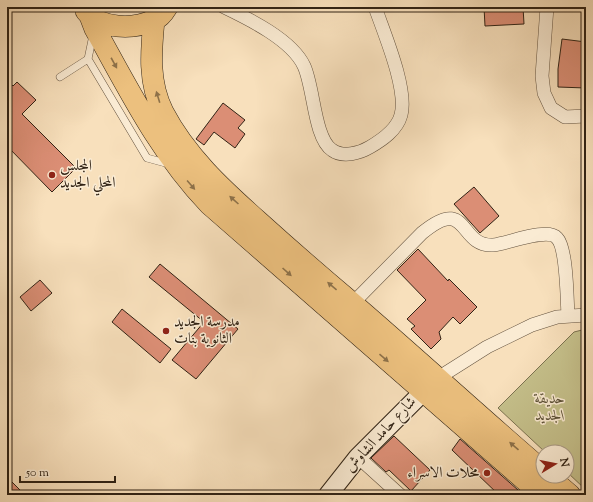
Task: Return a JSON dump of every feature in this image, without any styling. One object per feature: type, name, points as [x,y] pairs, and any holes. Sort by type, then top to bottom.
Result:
[{"type":"main road","points":[[89,17],[109,25],[122,26],[137,25],[161,14]]},
{"type":"main road","points":[[161,14],[151,56],[157,96],[170,124],[208,175],[352,304],[430,385],[542,495]]},
{"type":"main road","points":[[89,17],[145,119],[176,166],[209,204],[430,385],[535,465]]},
{"type":"main road","points":[[557,484],[570,495]]},
{"type":"street","points":[[224,7],[270,32],[291,48],[304,65],[311,87],[322,138],[332,150],[344,154],[361,151],[378,142],[394,128],[401,115],[402,98],[398,78],[386,36],[375,7]]},
{"type":"street","points":[[547,7],[542,76],[544,93],[551,108],[565,117],[586,116]]},
{"type":"street","points":[[352,304],[422,233],[442,219],[455,219],[474,239],[482,244],[493,245],[543,234],[552,234],[558,238],[562,246],[568,316]]},
{"type":"street","points":[[430,385],[487,347],[519,331],[542,321],[557,317],[586,315]]},
{"type":"street","name":"شارع حامد الشاوش","points":[[328,495],[358,457],[430,385]]},
{"type":"street","points":[[358,457],[400,495]]},
{"type":"lane","points":[[89,17],[88,59],[147,158],[176,166]]},
{"type":"lane","points":[[60,78],[88,59]]},
{"type":"green space","name":"حديقة الجديد","points":[[586,329],[586,490],[575,480],[575,444],[536,444],[498,408],[574,332]]},
{"type":"building","points":[[484,7],[523,7],[524,24],[485,26]]},
{"type":"building","points":[[562,39],[586,42],[586,88],[558,87],[558,69]]},
{"type":"building","points":[[7,80],[13,86],[17,82],[36,100],[22,114],[76,168],[52,192],[7,146]]},
{"type":"building","points":[[223,103],[245,120],[238,128],[245,134],[235,148],[214,132],[204,145],[196,139]]},
{"type":"building","points":[[474,187],[499,216],[480,233],[454,204]]},
{"type":"building","points":[[418,249],[448,281],[449,279],[477,307],[460,324],[453,317],[439,332],[441,339],[431,349],[411,329],[415,326],[407,319],[426,300],[397,270]]},
{"type":"building","points":[[160,264],[238,329],[196,379],[172,360],[204,322],[149,277]]},
{"type":"building","points":[[40,280],[52,293],[31,311],[20,297]]},
{"type":"building","points":[[122,309],[171,349],[160,363],[112,322]]},
{"type":"building","points":[[394,436],[430,470],[411,491],[389,470],[386,472],[371,458]]},
{"type":"building","name":"محلات الاسراء","points":[[460,439],[524,495],[499,495],[452,450]]},
{"type":"building","points":[[7,477],[25,495],[7,495]]},
{"type":"place","name":"المجلس المحلي الجديد","points":[[52,175]]},
{"type":"place","name":"مدرسة الجديد الثانوية بنات","points":[[166,331]]},
{"type":"place","name":"محلات الاسراء","points":[[487,473]]}]
